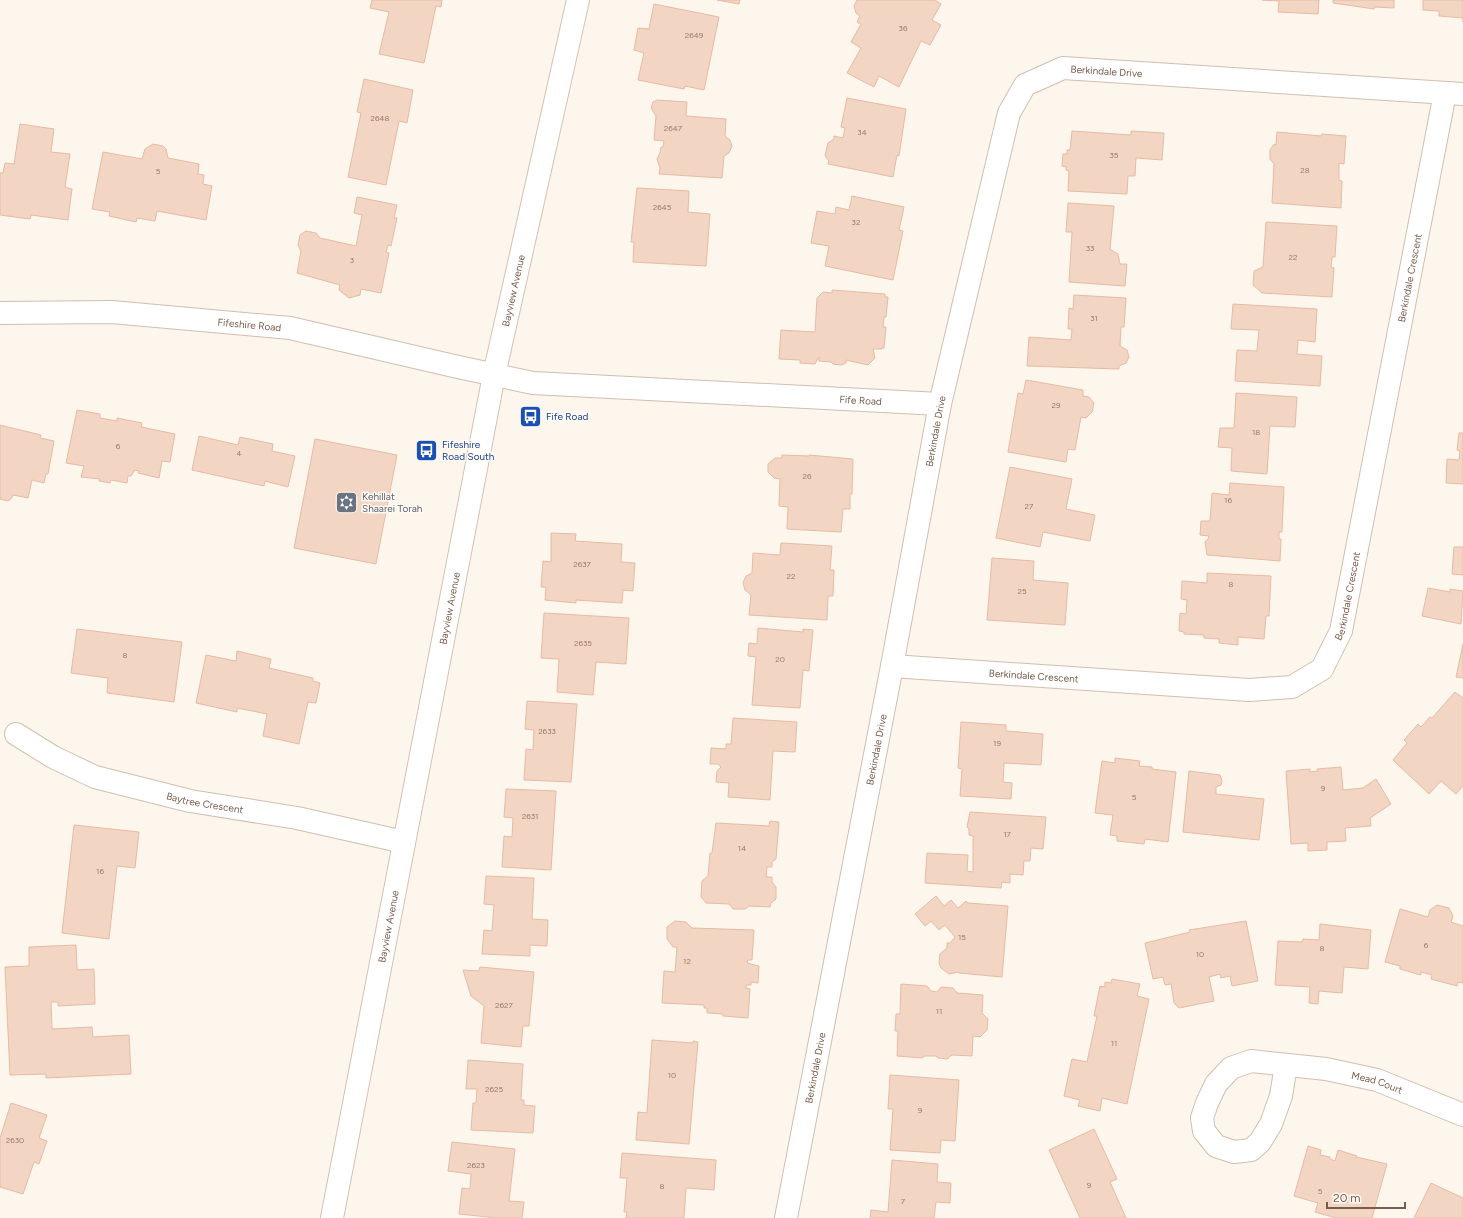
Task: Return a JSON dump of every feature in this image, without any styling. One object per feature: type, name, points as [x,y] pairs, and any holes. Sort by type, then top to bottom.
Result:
[{"type":"street","name":"Bayview Avenue","points":[[332,1218],[494,375],[578,0]]},
{"type":"street","name":"Berkindale Drive","points":[[786,1218],[892,666],[940,404],[1009,113],[1025,85],[1063,68],[1454,93]]},
{"type":"street","name":"Berkindale Crescent","points":[[892,666],[1249,690],[1292,687],[1322,669],[1341,631],[1454,93]]},
{"type":"street","name":"Fifeshire Road","points":[[0,313],[112,312],[290,328],[494,375]]},
{"type":"street","name":"Fife Road","points":[[494,375],[533,383],[940,404]]},
{"type":"street","name":"Baytree Crescent","points":[[16,734],[47,754],[95,777],[190,801],[297,818],[404,842]]},
{"type":"street","name":"Mead Court","points":[[1286,1065],[1281,1096],[1271,1124],[1260,1142],[1251,1150],[1234,1152],[1216,1146],[1204,1131],[1202,1118],[1207,1103],[1216,1084],[1231,1068],[1251,1061],[1326,1069],[1377,1080],[1463,1115]]},
{"type":"building","points":[[372,0],[442,0],[441,7],[436,6],[424,63],[379,54],[389,12],[370,8]]},
{"type":"building","points":[[717,0],[740,0],[739,4]]},
{"type":"building","points":[[857,0],[935,0],[941,4],[932,20],[941,25],[930,45],[921,41],[899,87],[879,76],[874,87],[847,73],[861,48],[851,42],[861,24],[857,22],[860,16],[856,13],[854,6]]},
{"type":"building","points":[[1262,0],[1319,0],[1318,14],[1278,12],[1279,1]]},
{"type":"building","points":[[1333,0],[1394,0],[1394,8],[1374,7],[1374,9],[1333,3]]},
{"type":"building","points":[[1423,0],[1463,0],[1463,18],[1439,16],[1439,11],[1423,10]]},
{"type":"building","points":[[654,4],[719,17],[704,90],[685,86],[684,89],[638,80],[644,53],[634,50],[638,28],[649,29]]},
{"type":"building","points":[[364,79],[413,90],[407,123],[399,121],[386,185],[348,177],[361,113],[357,112]]},
{"type":"building","points":[[847,98],[906,109],[899,156],[897,155],[893,177],[828,164],[829,161],[825,156],[828,143],[834,139],[834,136],[843,138],[845,128],[841,127]]},
{"type":"building","points":[[657,100],[687,102],[686,116],[726,119],[725,136],[730,140],[732,146],[729,153],[724,156],[722,178],[659,174],[660,168],[657,159],[661,147],[663,147],[664,141],[654,140],[656,116],[651,108],[653,102]]},
{"type":"building","points":[[20,124],[54,129],[51,152],[70,154],[65,187],[72,189],[68,220],[31,215],[30,219],[0,215],[0,173],[3,173],[5,163],[14,164]]},
{"type":"building","points":[[1072,131],[1131,135],[1131,131],[1164,133],[1162,160],[1136,158],[1135,176],[1128,176],[1127,194],[1068,191],[1069,171],[1066,170],[1066,167],[1062,166],[1063,154],[1067,154],[1067,150],[1070,150]]},
{"type":"building","points":[[1277,132],[1321,136],[1322,134],[1346,136],[1344,164],[1339,163],[1339,180],[1342,181],[1341,208],[1272,203],[1274,164],[1270,159],[1270,150],[1274,144],[1276,145]]},
{"type":"building","points":[[153,144],[163,146],[166,149],[168,158],[199,164],[198,174],[204,175],[203,184],[212,186],[206,220],[157,211],[155,221],[137,218],[136,222],[109,216],[110,212],[92,209],[103,152],[142,159],[145,149]]},
{"type":"building","points":[[637,188],[689,191],[688,212],[710,214],[706,266],[633,262],[634,242],[631,242]]},
{"type":"building","points":[[852,196],[904,207],[899,230],[903,231],[893,280],[825,266],[829,246],[811,243],[817,211],[835,214],[836,207],[849,210]]},
{"type":"building","points":[[357,197],[397,205],[394,218],[397,218],[391,246],[388,245],[386,252],[389,253],[381,293],[361,289],[360,295],[349,298],[339,290],[340,285],[297,273],[301,251],[298,245],[300,235],[306,231],[316,233],[320,238],[356,246],[362,215],[354,213]]},
{"type":"building","points":[[1068,203],[1114,206],[1110,249],[1118,254],[1120,264],[1127,264],[1125,286],[1069,282],[1072,232],[1066,232]]},
{"type":"building","points":[[1266,222],[1337,226],[1335,257],[1332,257],[1331,267],[1334,268],[1332,297],[1262,293],[1253,285],[1254,271],[1263,267]]},
{"type":"building","points":[[832,290],[885,294],[885,297],[888,297],[886,317],[884,317],[883,327],[886,327],[884,348],[873,349],[875,358],[868,365],[846,360],[846,363],[841,365],[833,364],[831,362],[819,361],[819,357],[815,364],[800,363],[800,360],[779,359],[781,330],[815,332],[817,298],[823,292],[832,293]]},
{"type":"building","points":[[1074,295],[1126,298],[1124,327],[1121,327],[1120,346],[1127,350],[1129,357],[1126,363],[1119,366],[1119,369],[1027,366],[1029,337],[1071,340],[1072,329],[1068,329],[1069,308],[1073,309]]},
{"type":"building","points":[[1233,304],[1317,309],[1315,342],[1298,340],[1297,354],[1322,356],[1320,386],[1235,381],[1237,350],[1257,351],[1259,330],[1231,329]]},
{"type":"building","points":[[1026,380],[1083,390],[1083,396],[1089,397],[1094,403],[1092,412],[1086,418],[1081,417],[1075,450],[1068,449],[1066,462],[1008,452],[1018,393],[1023,394]]},
{"type":"building","points":[[1236,393],[1297,397],[1295,427],[1270,426],[1267,474],[1231,471],[1232,448],[1218,447],[1220,428],[1234,428]]},
{"type":"building","points":[[77,410],[100,414],[100,418],[117,421],[117,418],[142,423],[141,427],[175,434],[170,462],[162,461],[159,478],[138,473],[139,471],[135,470],[131,476],[128,476],[127,483],[111,480],[110,483],[99,481],[100,479],[81,477],[84,466],[66,463]]},
{"type":"building","points":[[0,425],[41,435],[40,438],[54,441],[48,474],[46,474],[44,483],[32,480],[28,498],[13,495],[8,501],[0,499]]},
{"type":"building","points":[[1459,433],[1463,433],[1463,484],[1446,483],[1447,459],[1459,460],[1460,451],[1457,450]]},
{"type":"building","points":[[199,436],[238,445],[240,437],[273,444],[272,451],[295,456],[288,487],[265,481],[264,486],[192,470]]},
{"type":"building","name":"Kehillat Shaarei Torah","points":[[315,439],[397,455],[376,564],[294,548]]},
{"type":"building","points":[[782,455],[809,455],[853,459],[850,509],[843,509],[841,532],[787,529],[788,507],[779,506],[780,479],[774,478],[768,472],[768,464],[775,458],[782,458]]},
{"type":"building","points":[[1010,467],[1072,479],[1066,509],[1095,515],[1090,541],[1043,532],[1040,547],[996,538]]},
{"type":"building","points":[[1230,483],[1284,487],[1282,532],[1279,532],[1279,539],[1281,539],[1280,561],[1207,555],[1205,542],[1209,536],[1200,535],[1201,521],[1210,521],[1212,493],[1229,495]]},
{"type":"building","points":[[551,533],[576,534],[575,541],[622,544],[621,562],[635,563],[633,591],[623,590],[622,603],[576,600],[576,603],[545,600],[546,587],[541,587],[543,561],[551,562]]},
{"type":"building","points":[[781,543],[832,546],[830,570],[834,570],[833,596],[828,596],[827,620],[749,615],[751,595],[745,590],[743,583],[746,576],[752,573],[753,553],[780,555]]},
{"type":"building","points":[[1454,547],[1463,547],[1463,575],[1452,574]]},
{"type":"building","points":[[992,558],[1034,561],[1033,580],[1068,583],[1065,625],[987,620]]},
{"type":"building","points":[[1207,573],[1271,576],[1269,616],[1266,616],[1264,639],[1238,637],[1238,645],[1219,643],[1219,639],[1204,638],[1204,635],[1184,634],[1184,632],[1179,631],[1180,613],[1186,614],[1187,600],[1181,599],[1182,581],[1207,583]]},
{"type":"building","points":[[1428,588],[1450,592],[1450,589],[1463,591],[1461,624],[1422,616]]},
{"type":"building","points":[[544,613],[629,618],[626,664],[596,662],[593,695],[557,692],[559,659],[541,658]]},
{"type":"building","points":[[758,628],[803,632],[803,629],[813,630],[809,671],[803,670],[800,708],[752,705],[756,657],[748,656],[749,643],[757,644]]},
{"type":"building","points":[[77,629],[182,642],[174,702],[107,693],[108,678],[71,673]]},
{"type":"building","points":[[1463,644],[1463,678],[1456,677]]},
{"type":"building","points":[[237,651],[271,659],[269,668],[313,678],[313,681],[320,683],[316,703],[308,702],[299,744],[263,736],[267,714],[237,708],[237,712],[196,703],[206,655],[236,661]]},
{"type":"building","points":[[1455,692],[1463,698],[1463,786],[1456,794],[1441,781],[1429,794],[1393,760],[1407,743],[1404,740],[1418,724],[1421,727],[1430,717],[1432,718]]},
{"type":"building","points":[[527,701],[577,704],[571,782],[524,780],[526,749],[533,750],[534,730],[525,729]]},
{"type":"building","points":[[733,718],[797,722],[795,752],[773,751],[770,800],[728,797],[729,783],[716,782],[717,771],[721,767],[718,764],[710,764],[711,748],[726,749],[726,744],[731,744]]},
{"type":"building","points":[[961,722],[1006,725],[1006,731],[1043,734],[1041,765],[1004,763],[1003,782],[1012,783],[1011,799],[960,796],[962,769],[958,768]]},
{"type":"building","points":[[1115,758],[1140,761],[1139,766],[1176,772],[1168,842],[1145,839],[1144,844],[1117,841],[1117,836],[1110,835],[1113,815],[1095,813],[1102,761],[1115,763]]},
{"type":"building","points":[[1341,767],[1343,790],[1363,788],[1376,779],[1391,804],[1370,818],[1371,826],[1345,828],[1346,841],[1327,842],[1327,850],[1308,851],[1308,843],[1291,844],[1286,771],[1310,769],[1310,772],[1318,771],[1317,769]]},
{"type":"building","points":[[1189,771],[1220,775],[1222,781],[1221,785],[1216,787],[1216,794],[1264,799],[1259,840],[1183,832]]},
{"type":"building","points":[[506,789],[556,791],[551,870],[502,867],[504,836],[512,837],[513,818],[504,817]]},
{"type":"building","points":[[970,812],[1046,817],[1043,849],[1031,848],[1030,861],[1024,861],[1023,875],[1010,874],[1010,883],[1002,882],[1001,888],[925,883],[927,853],[968,855],[967,871],[973,872],[973,836],[969,835],[969,829],[967,827]]},
{"type":"building","points":[[770,821],[779,822],[776,859],[772,862],[772,867],[767,867],[766,877],[772,877],[772,882],[776,887],[776,899],[771,903],[770,907],[749,906],[745,909],[733,909],[729,904],[706,903],[701,897],[702,881],[708,876],[710,853],[712,853],[716,823],[769,826]]},
{"type":"building","points":[[74,825],[139,832],[135,868],[117,866],[109,939],[62,933]]},
{"type":"building","points":[[486,876],[534,878],[532,919],[548,920],[547,946],[530,945],[530,956],[482,954],[484,930],[492,931],[494,905],[484,904]]},
{"type":"building","points":[[936,896],[944,906],[951,900],[958,908],[966,901],[968,903],[1008,906],[1002,977],[959,972],[949,974],[941,968],[939,963],[940,954],[947,948],[947,943],[950,943],[955,937],[945,925],[939,930],[931,921],[925,926],[915,914]]},
{"type":"building","points":[[1437,905],[1449,908],[1453,916],[1451,922],[1463,926],[1463,983],[1458,982],[1457,986],[1431,979],[1432,975],[1421,972],[1421,975],[1400,969],[1400,966],[1385,962],[1400,909],[1428,917],[1430,910]]},
{"type":"building","points":[[675,921],[686,922],[692,928],[754,930],[752,960],[748,960],[747,963],[759,966],[758,983],[751,982],[751,985],[746,985],[746,988],[750,989],[748,1018],[707,1013],[707,1008],[704,1008],[704,1005],[662,1003],[664,971],[675,972],[677,947],[673,947],[667,939],[667,927]]},
{"type":"building","points":[[1246,921],[1258,981],[1232,986],[1230,976],[1221,978],[1220,974],[1209,977],[1214,1001],[1179,1008],[1174,1003],[1171,984],[1165,985],[1163,977],[1153,979],[1145,943],[1190,932],[1189,930]]},
{"type":"building","points":[[1320,924],[1371,930],[1368,969],[1344,967],[1342,993],[1319,991],[1318,1004],[1309,1003],[1310,987],[1275,985],[1278,941],[1302,942],[1303,939],[1319,940]]},
{"type":"building","points":[[76,945],[77,970],[94,969],[95,1004],[58,1006],[58,1002],[51,1002],[52,1029],[92,1027],[93,1037],[129,1035],[131,1074],[46,1078],[46,1074],[10,1075],[5,967],[29,966],[29,947]]},
{"type":"building","points":[[480,967],[534,972],[529,1026],[523,1026],[521,1047],[481,1043],[484,1006],[471,996],[463,970],[479,971]]},
{"type":"building","points":[[1112,979],[1140,984],[1137,996],[1149,999],[1127,1104],[1102,1098],[1100,1111],[1078,1106],[1080,1100],[1064,1096],[1072,1059],[1087,1062],[1097,1016],[1094,1016],[1100,986],[1105,987],[1105,982],[1111,983]]},
{"type":"building","points":[[901,984],[927,986],[931,991],[937,992],[941,987],[953,988],[957,993],[983,995],[982,1013],[988,1019],[987,1030],[980,1037],[973,1036],[972,1056],[952,1055],[947,1059],[938,1058],[936,1056],[925,1056],[922,1058],[897,1056],[898,1031],[895,1031],[896,1014],[900,1014]]},
{"type":"building","points":[[652,1040],[693,1043],[693,1041],[698,1042],[689,1144],[636,1140],[638,1112],[647,1113]]},
{"type":"building","points":[[468,1060],[523,1064],[521,1100],[524,1100],[524,1105],[535,1106],[533,1133],[471,1130],[473,1103],[476,1103],[477,1089],[466,1089]]},
{"type":"building","points":[[890,1075],[959,1080],[955,1141],[941,1140],[940,1153],[890,1150],[893,1109],[888,1109]]},
{"type":"building","points":[[11,1103],[47,1115],[39,1138],[47,1141],[39,1164],[34,1162],[23,1194],[0,1187],[0,1138]]},
{"type":"building","points":[[1094,1129],[1117,1179],[1110,1182],[1126,1218],[1080,1218],[1049,1150]]},
{"type":"building","points":[[452,1142],[515,1149],[509,1201],[524,1202],[522,1218],[497,1218],[459,1214],[462,1188],[470,1189],[471,1174],[448,1171]]},
{"type":"building","points":[[1308,1146],[1321,1150],[1320,1155],[1330,1157],[1330,1159],[1335,1161],[1338,1150],[1357,1156],[1356,1157],[1387,1164],[1372,1218],[1336,1218],[1315,1212],[1318,1203],[1294,1196]]},
{"type":"building","points":[[622,1153],[716,1160],[714,1190],[686,1188],[684,1218],[626,1218],[627,1212],[624,1212],[627,1178],[620,1178]]},
{"type":"building","points":[[892,1160],[938,1164],[937,1182],[951,1183],[950,1203],[936,1202],[934,1218],[870,1218],[871,1210],[888,1212]]},
{"type":"building","points":[[1431,1183],[1463,1198],[1463,1218],[1414,1218]]},
{"type":"place","name":"Fife Road","points":[[530,416]]},
{"type":"place","name":"Fifeshire Road South","points":[[427,450]]},
{"type":"place","name":"Kehillat Shaarei Torah","points":[[346,502]]}]
